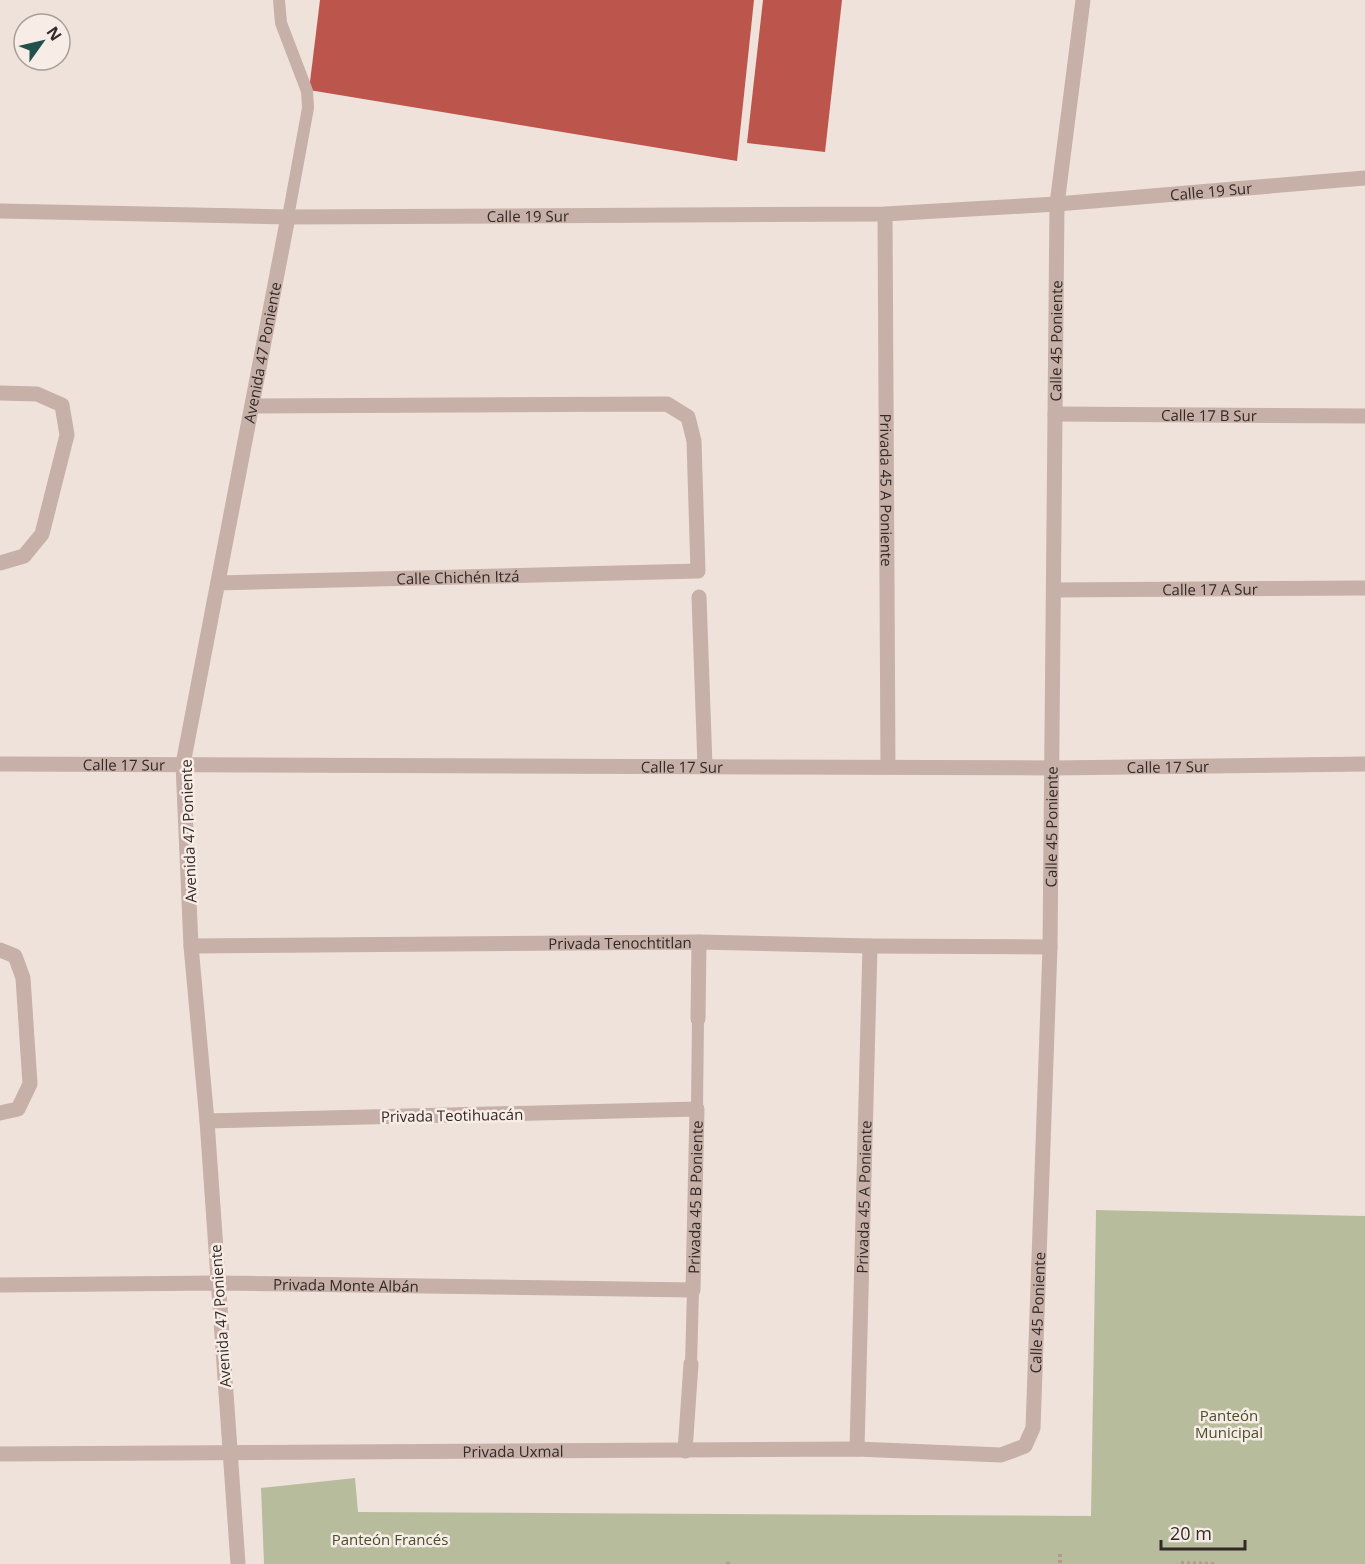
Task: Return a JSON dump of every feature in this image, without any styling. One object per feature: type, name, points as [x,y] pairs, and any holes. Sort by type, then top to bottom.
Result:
[{"type":"street","points":[[1057,204],[1083,0]]},
{"type":"street","name":"Calle 19 Sur","points":[[0,211],[288,217],[885,214],[1057,204],[1365,178]]},
{"type":"street","name":"Calle 45 Poniente","points":[[1025,1446],[1033,1428],[1050,947],[1057,204]]},
{"type":"street","name":"Privada 45 A Poniente","points":[[885,214],[888,767]]},
{"type":"street","name":"Avenida 47 Poniente","points":[[238,1564],[207,1121],[191,946],[183,764],[288,217]]},
{"type":"street","points":[[0,393],[37,394],[62,405],[67,435],[42,534],[24,556],[0,563]]},
{"type":"street","name":"Calle Chichén Itzá","points":[[218,584],[698,572],[694,441],[688,417],[667,404],[253,406]]},
{"type":"street","name":"Calle 17 B Sur","points":[[1055,414],[1365,416]]},
{"type":"street","name":"Calle 17 A Sur","points":[[1054,590],[1365,588]]},
{"type":"street","points":[[699,597],[705,766]]},
{"type":"street","name":"Calle 17 Sur","points":[[0,764],[1052,768],[1365,764]]},
{"type":"street","name":"Privada Tenochtitlan","points":[[191,946],[699,942],[1050,947]]},
{"type":"street","name":"Privada 45 B Poniente","points":[[698,1019],[699,942]]},
{"type":"street","name":"Privada 45 A Poniente","points":[[857,1449],[870,946]]},
{"type":"street","points":[[0,950],[15,956],[23,978],[30,1084],[18,1109],[0,1113]]},
{"type":"street","name":"Privada 45 B Poniente","points":[[693,1290],[697,1109]]},
{"type":"street","name":"Privada Teotihuacán","points":[[207,1121],[697,1109]]},
{"type":"street","name":"Privada Monte Albán","points":[[0,1285],[218,1283],[693,1290]]},
{"type":"street","name":"Privada 45 B Poniente","points":[[685,1450],[691,1364]]},
{"type":"street","name":"Privada Uxmal","points":[[0,1454],[857,1449],[1001,1455],[1025,1446]]},
{"type":"lane","name":"Avenida 47 Poniente","points":[[279,0],[281,24],[307,91],[308,108],[288,217]]},
{"type":"lane","name":"Privada 45 B Poniente","points":[[697,1109],[698,1019]]},
{"type":"lane","name":"Privada 45 B Poniente","points":[[691,1364],[693,1290]]},
{"type":"path","points":[[1060,1554],[1060,1564]]},
{"type":"path","points":[[1181,1563],[1215,1564]]},
{"type":"green space","name":"Panteón Municipal","points":[[1096,1210],[1365,1216],[1365,1564],[264,1564],[261,1488],[355,1478],[358,1512],[1091,1516]]},
{"type":"building","points":[[320,0],[754,0],[737,161],[309,90]]},
{"type":"building","points":[[763,0],[842,0],[825,152],[747,143]]},
{"type":"park label","name":"Panteón Francés","points":[[390,1539]]}]
